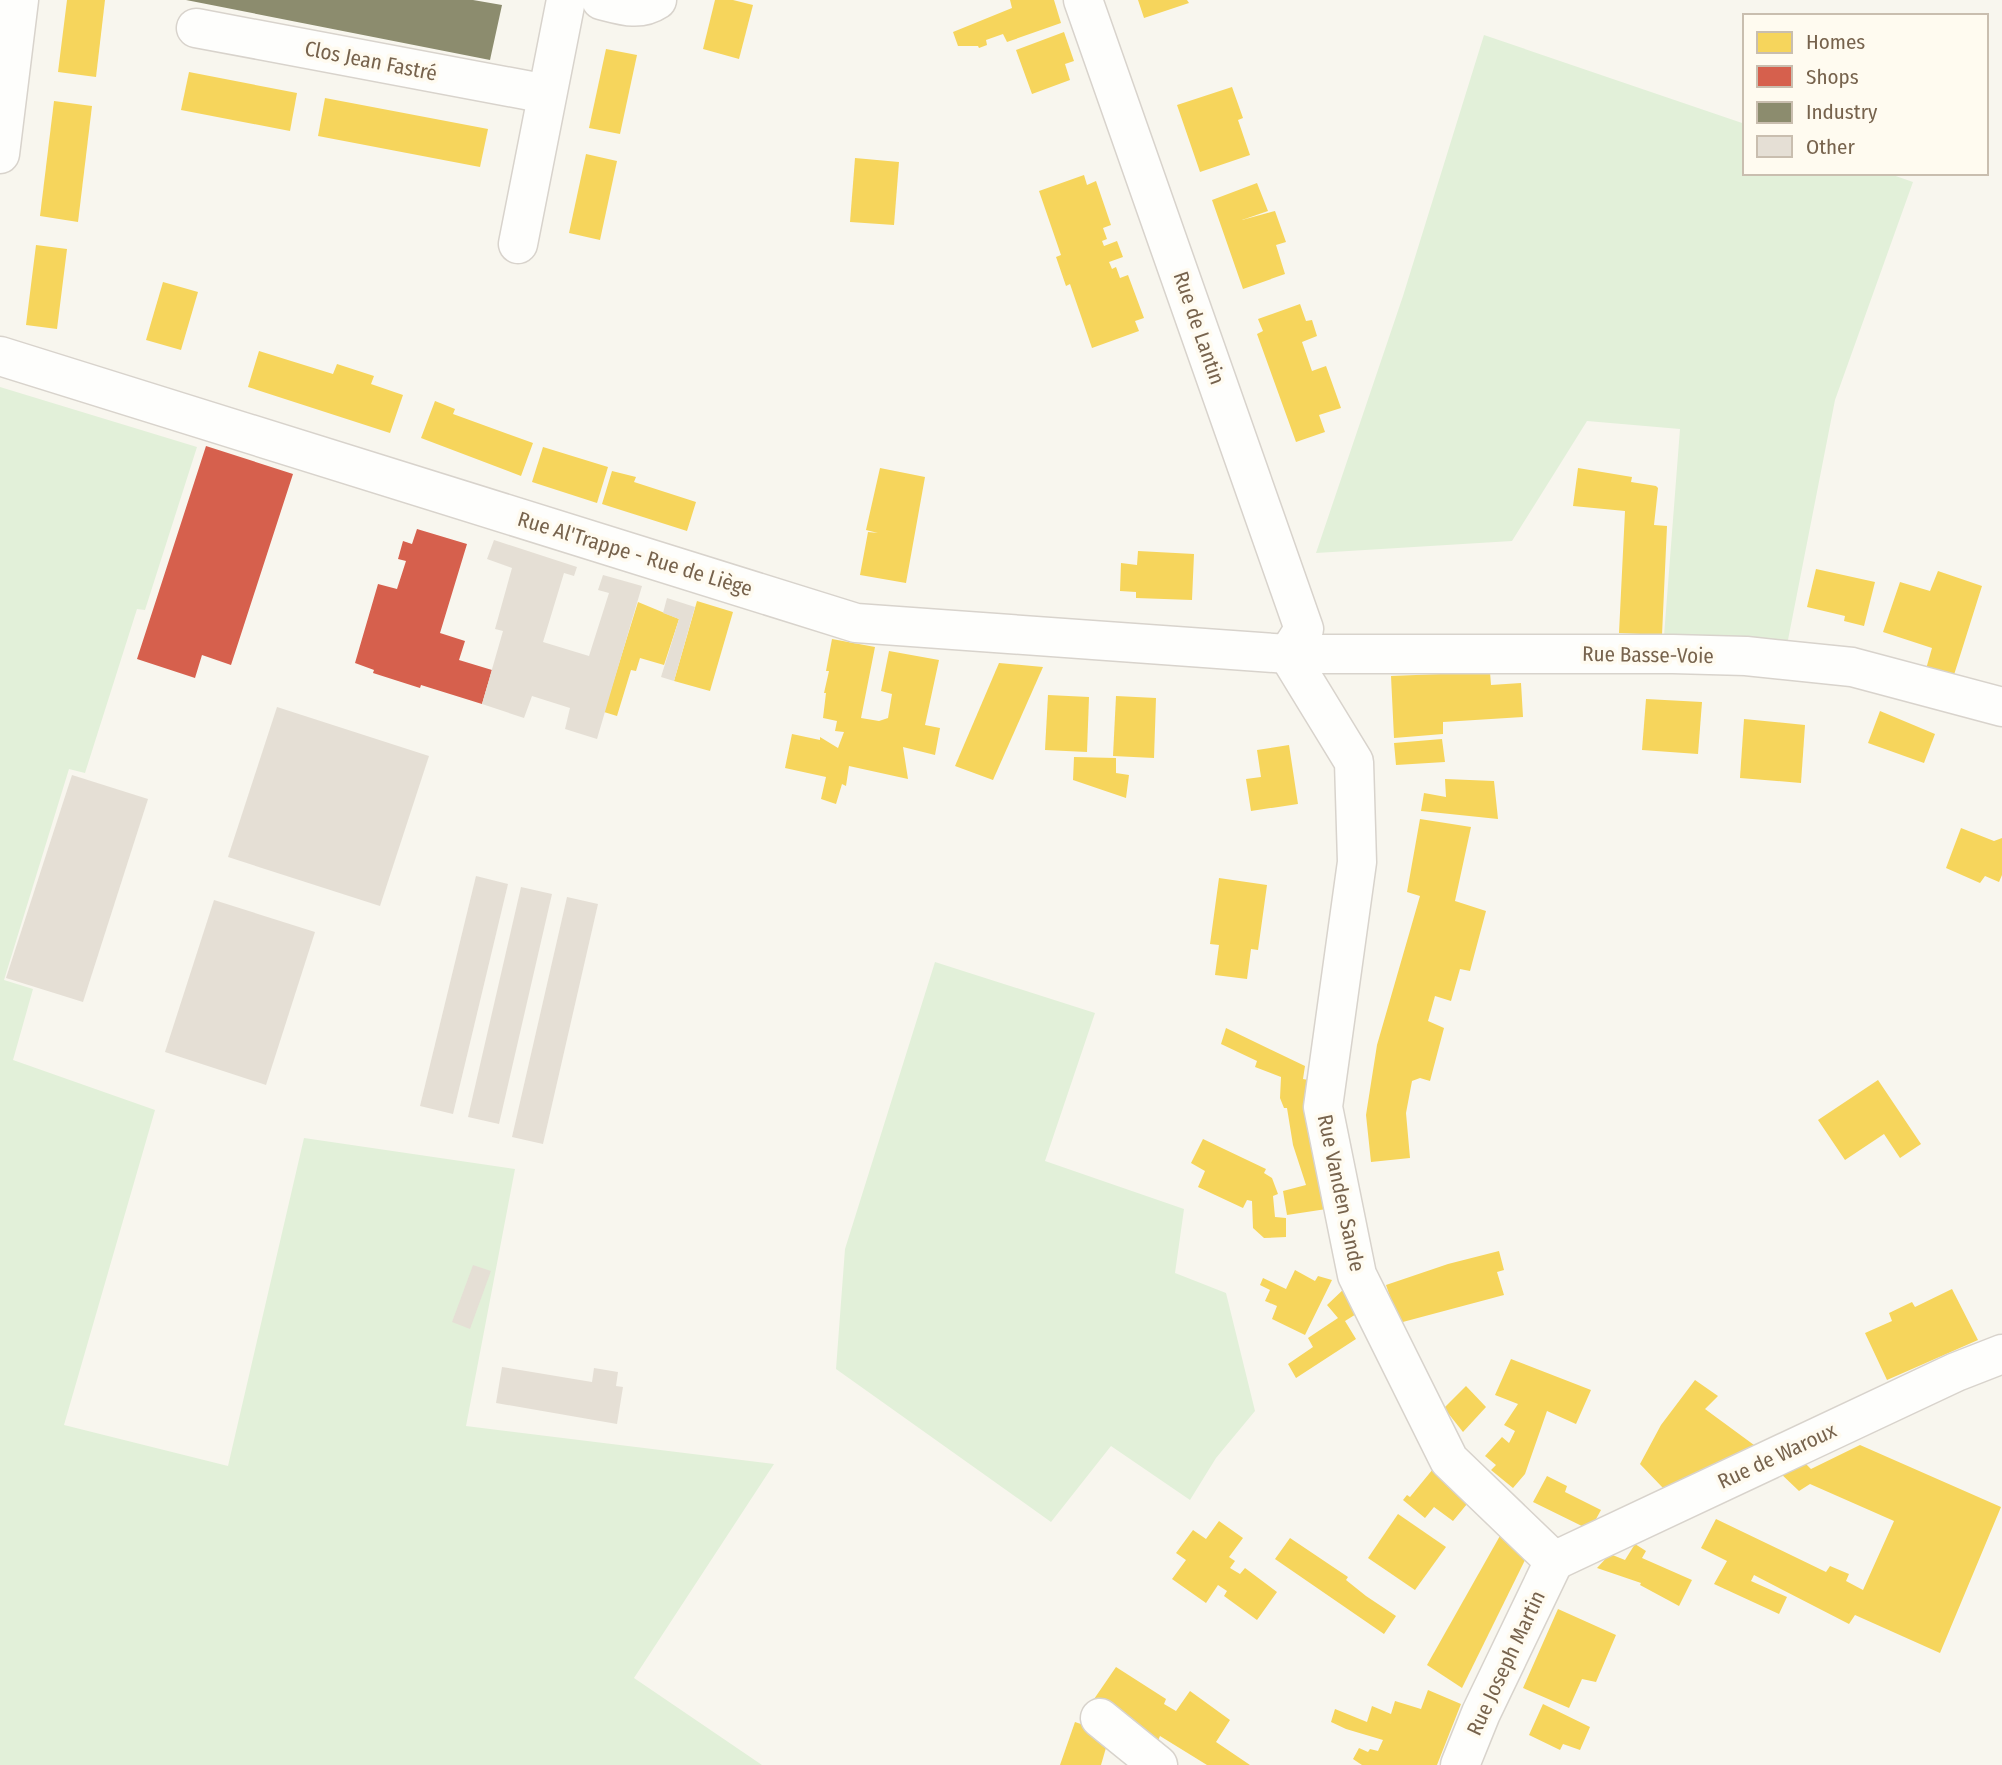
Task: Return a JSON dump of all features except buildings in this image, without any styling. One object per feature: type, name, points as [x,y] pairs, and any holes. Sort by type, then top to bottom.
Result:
[{"type":"street","points":[[0,154],[19,0]]},
{"type":"street","points":[[518,244],[566,0]]},
{"type":"street","points":[[601,0],[636,8],[657,0]]},
{"type":"street","name":"Rue de Lantin","points":[[1083,0],[1304,629],[1288,654]]},
{"type":"street","name":"Clos Jean Fastré","points":[[196,28],[547,94]]},
{"type":"street","name":"Rue Al'Trappe - Rue de Liège","points":[[0,356],[856,623],[1288,654]]},
{"type":"street","name":"Rue Basse-Voie","points":[[1288,654],[1746,656],[1852,667],[2002,707]]},
{"type":"street","name":"Rue Vanden Sande","points":[[1288,654],[1354,762],[1357,862],[1323,1107],[1357,1275],[1449,1460],[1554,1561]]},
{"type":"street","name":"Rue de Waroux","points":[[1554,1561],[1956,1372],[2002,1354]]},
{"type":"street","name":"Rue Joseph Martin","points":[[1460,1765],[1481,1713],[1554,1561]]},
{"type":"street","points":[[1100,1718],[1158,1765]]},
{"type":"green space","points":[[1484,35],[1743,123],[1743,175],[1893,175],[1913,182],[1835,400],[1787,645],[1664,636],[1680,429],[1587,421],[1512,541],[1316,553],[1403,296]]},
{"type":"green space","points":[[0,387],[197,447],[145,610],[137,609],[85,773],[69,769],[4,980],[33,989],[13,1060],[155,1110],[64,1425],[228,1466],[304,1138],[515,1169],[466,1426],[774,1464],[634,1678],[762,1765],[0,1765]]},
{"type":"green space","points":[[935,962],[1095,1013],[1045,1161],[1184,1209],[1175,1273],[1226,1293],[1255,1411],[1216,1458],[1190,1500],[1111,1446],[1051,1522],[836,1369],[845,1249]]}]
